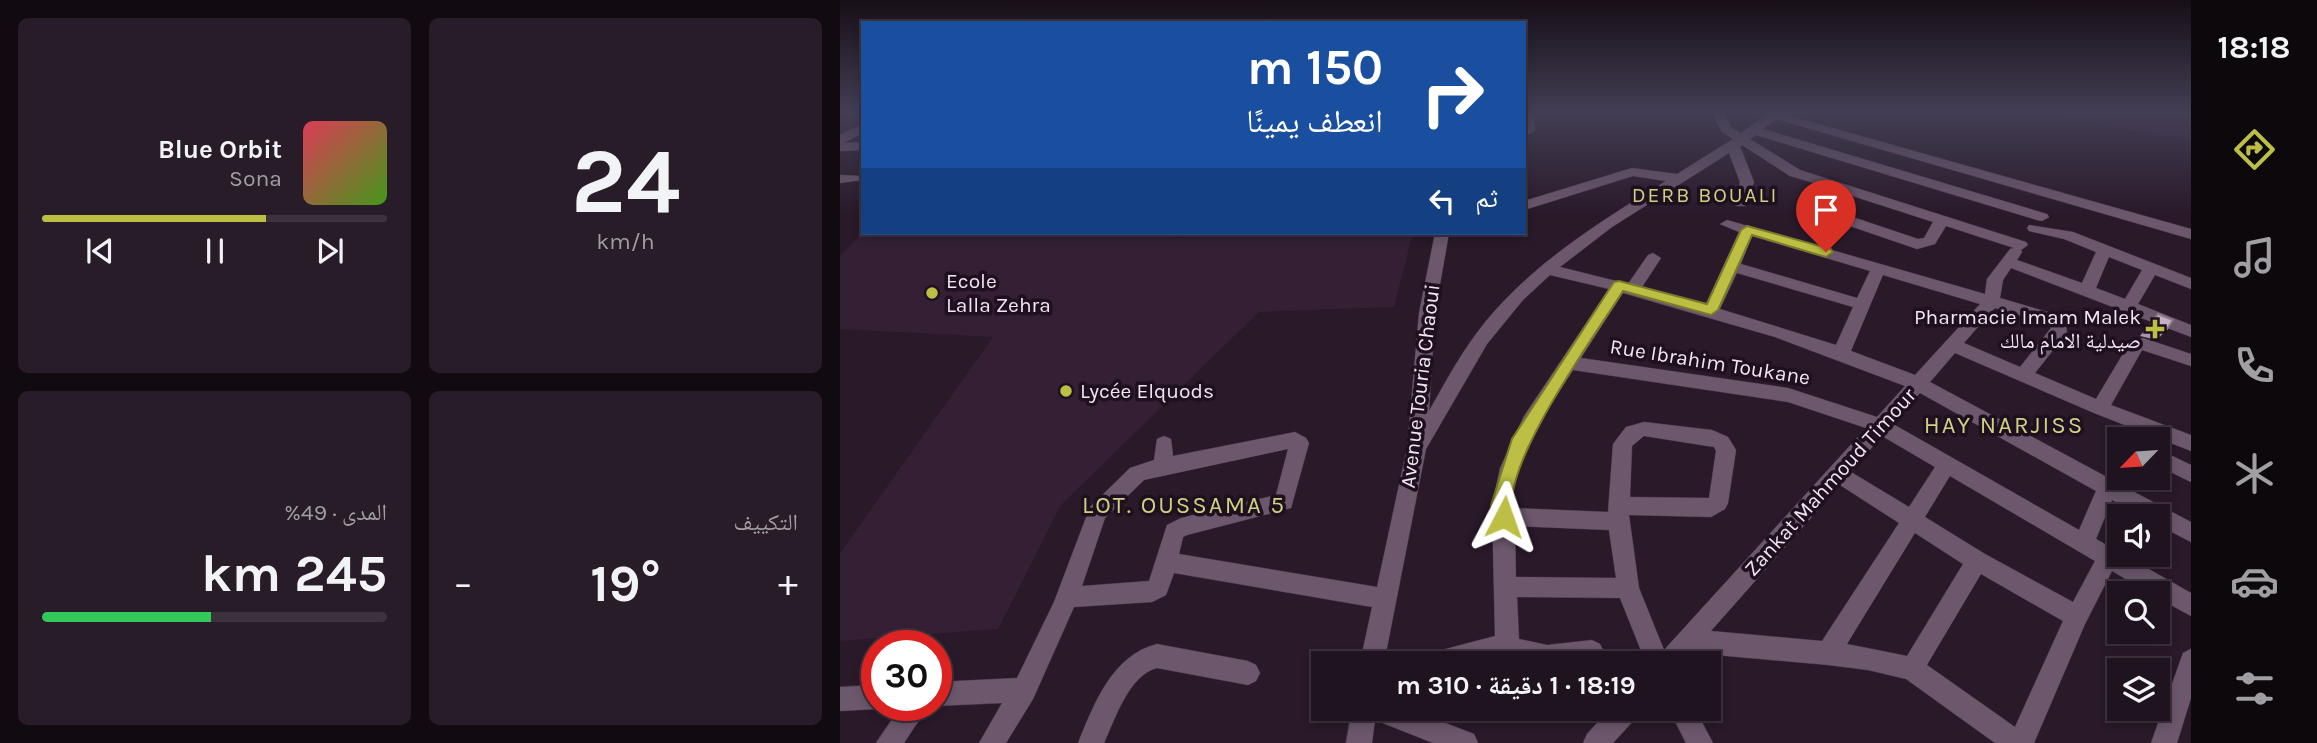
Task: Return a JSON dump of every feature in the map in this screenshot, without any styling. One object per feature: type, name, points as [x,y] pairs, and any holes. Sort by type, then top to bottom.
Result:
[{"type":"street","points":[[840,147],[861,146]]},
{"type":"street","points":[[1417,448],[1492,325],[1547,269],[1677,178],[1730,146]]},
{"type":"street","points":[[1741,203],[1747,182],[1744,146]]},
{"type":"street","points":[[1754,146],[1783,167],[2021,245]]},
{"type":"street","points":[[1786,146],[1839,155],[2038,222],[2150,270],[2191,284]]},
{"type":"street","points":[[1839,155],[1842,146]]},
{"type":"street","points":[[1879,146],[2191,234]]},
{"type":"street","points":[[1526,205],[1632,173],[1677,178]]},
{"type":"street","points":[[840,179],[861,178]]},
{"type":"street","points":[[1822,181],[1807,204],[1808,207],[1917,244],[1930,241],[1942,219]]},
{"type":"street","points":[[1526,193],[1555,197]]},
{"type":"street","points":[[1992,301],[1995,279],[2059,197]]},
{"type":"street","points":[[1727,224],[2052,319],[2059,326],[2059,331],[2023,375]]},
{"type":"street","points":[[1711,310],[1747,230]]},
{"type":"street","name":"Avenue Touria Chaoui","points":[[1375,651],[1417,448],[1427,313],[1442,235]]},
{"type":"street","points":[[2087,289],[2104,250]]},
{"type":"street","points":[[1505,643],[1504,517],[1500,505],[1521,439],[1570,363],[1626,287],[1653,258]]},
{"type":"street","points":[[2008,262],[2087,289],[2191,331]]},
{"type":"street","points":[[1732,267],[1864,305]]},
{"type":"street","points":[[1842,353],[1879,267]]},
{"type":"street","points":[[1547,269],[1711,310],[1842,353],[1918,384],[2107,489],[2083,545]]},
{"type":"street","points":[[2129,305],[2150,270]]},
{"type":"street","name":"Zankat Mahmoud Timour","points":[[1679,651],[1992,301]]},
{"type":"street","points":[[2100,408],[2136,346],[2143,344],[2191,360]]},
{"type":"street","points":[[1952,345],[2100,408],[2135,427]]},
{"type":"street","name":"Rue Ibrahim Toukane","points":[[1570,363],[1788,395],[1834,408],[1880,426],[2107,559]]},
{"type":"street","points":[[2185,440],[2191,422]]},
{"type":"street","points":[[1504,517],[1618,513],[1711,508],[1718,503],[1726,450],[1721,442],[1712,438],[1644,429],[1633,432],[1623,444],[1618,513],[1628,588],[1653,651]]},
{"type":"street","points":[[992,743],[1024,690],[1066,597],[1097,513],[1137,474],[1163,466],[1294,440],[1299,443],[1284,502],[1181,527],[1174,532],[1158,588],[1152,592],[1066,597]]},
{"type":"street","points":[[1163,466],[1164,444]]},
{"type":"street","points":[[2170,463],[2191,474]]},
{"type":"street","points":[[1828,653],[1947,465]]},
{"type":"street","points":[[1838,474],[1977,561],[2077,616]]},
{"type":"street","points":[[2109,490],[2191,533]]},
{"type":"street","points":[[1689,641],[1828,653],[1868,658],[1912,668],[2018,743],[2077,616],[2107,559]]},
{"type":"street","points":[[1912,668],[1977,561]]},
{"type":"street","points":[[1167,562],[1385,599]]},
{"type":"street","name":"Rue Ibrahim Toukane","points":[[2122,567],[2191,605]]},
{"type":"street","points":[[1506,587],[1628,588]]},
{"type":"street","points":[[1478,651],[1505,643],[1523,651]]},
{"type":"street","points":[[1091,743],[1127,673],[1142,659],[1157,656],[1248,673]]},
{"type":"street","points":[[2164,743],[2191,661]]},
{"type":"street","points":[[952,693],[1024,690]]},
{"type":"street","points":[[840,699],[861,698]]},
{"type":"street","points":[[889,743],[905,721]]},
{"type":"street","points":[[1359,743],[1362,721]]},
{"type":"street","points":[[1409,721],[1465,743]]},
{"type":"street","points":[[1596,743],[1616,721]]},
{"type":"street","points":[[1688,721],[1700,743]]},
{"type":"shaded area","name":"Lycée Elquods","points":[[861,234],[1175,235],[1174,238],[1205,235],[1412,235],[1394,307],[1259,312],[1061,505],[998,629],[952,632],[952,630],[861,630],[861,639],[840,641],[840,553],[993,337],[840,329],[840,256]]},
{"type":"building","points":[[2158,314],[2173,320],[2167,329],[2150,325]]},
{"type":"place","name":"Ecole Lalla Zehra","points":[[932,293]]},
{"type":"place","name":"Pharmacie Imam Malek صيدلية الامام مالك","points":[[2155,329]]},
{"type":"place","name":"Lycée Elquods","points":[[1066,391]]},
{"type":"district","name":"DERB BOUALI","points":[[1705,195]]},
{"type":"district","name":"HAY NARJISS","points":[[2004,425]]},
{"type":"district","name":"LOT. OUSSAMA 5","points":[[1184,505]]},
{"type":"route","points":[[1504,517],[1500,505],[1521,439],[1619,286],[1711,310],[1747,230],[1826,252]]}]
